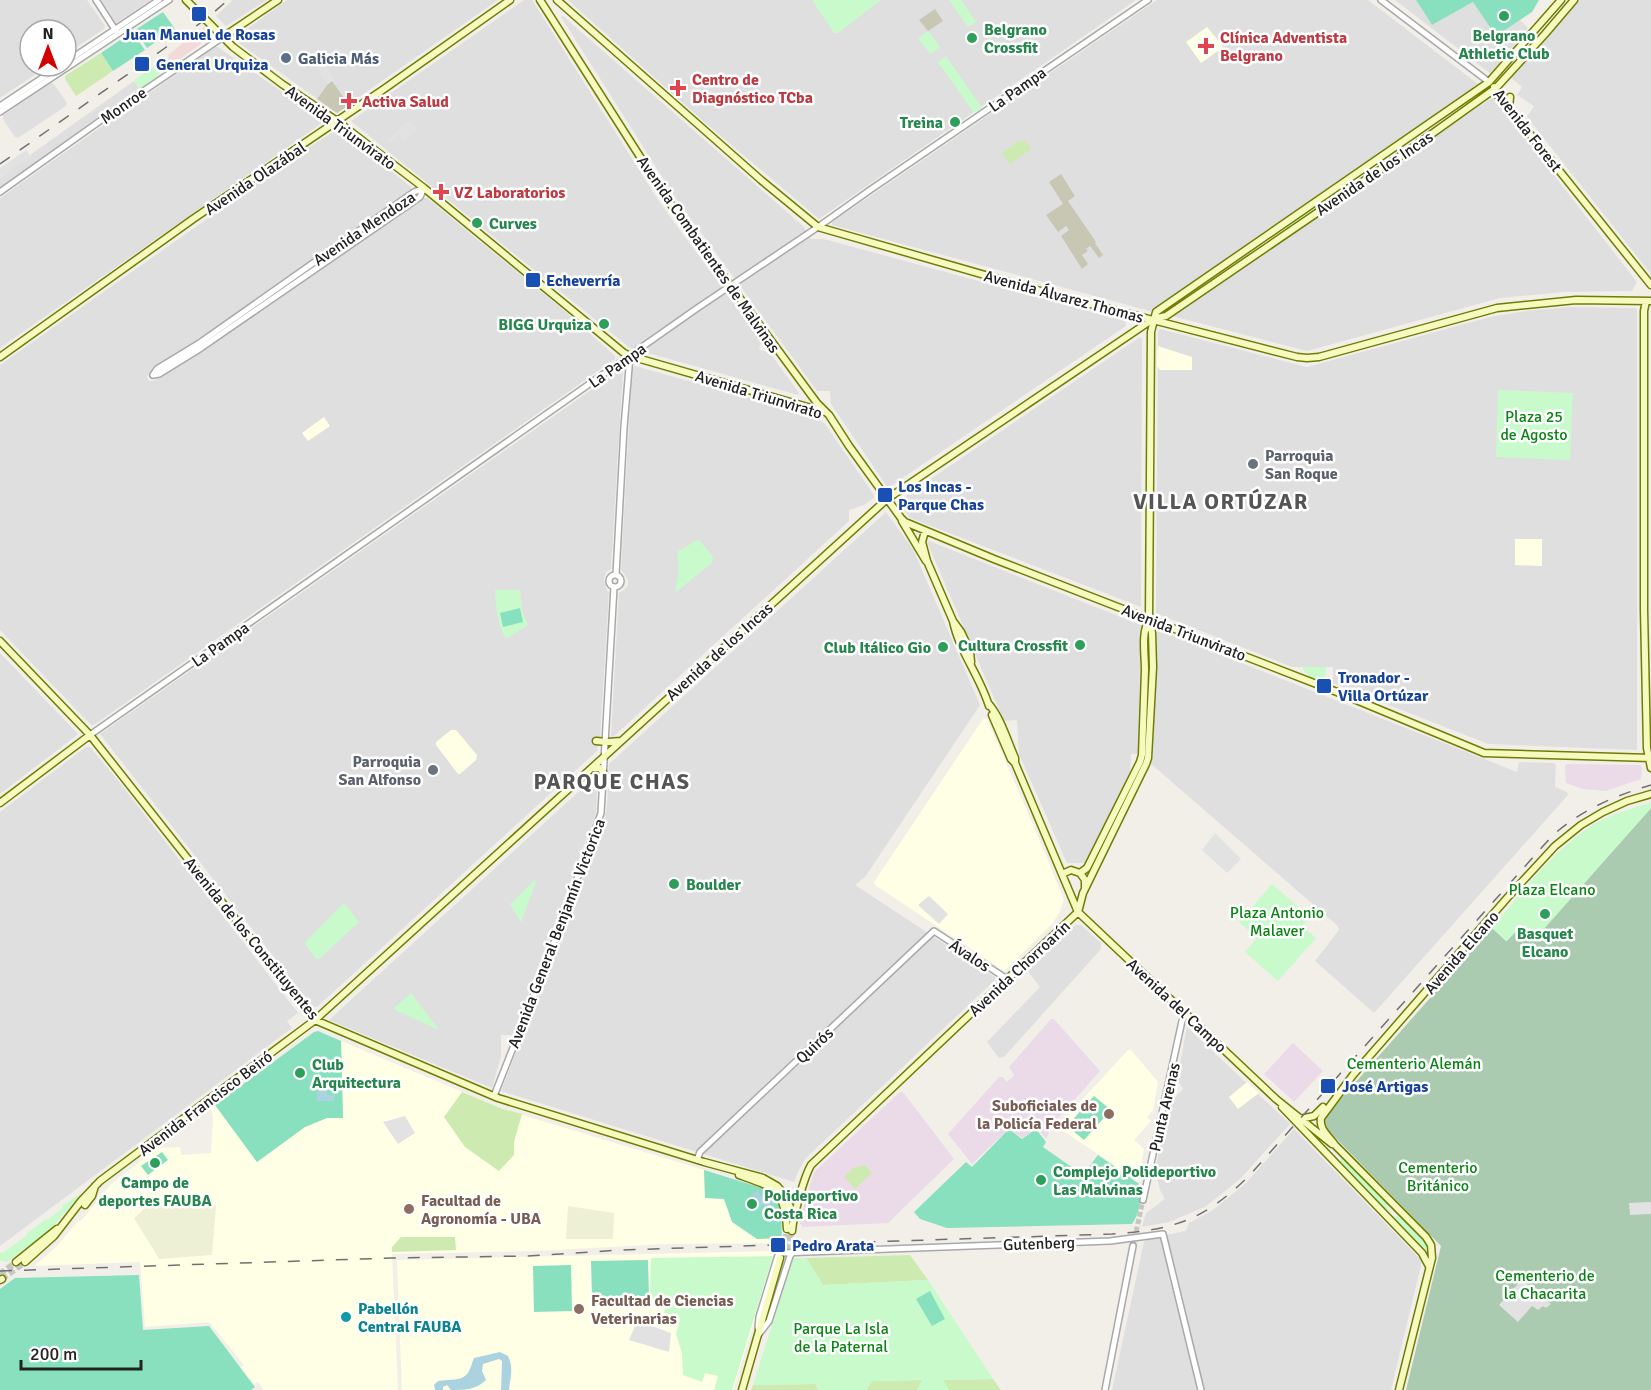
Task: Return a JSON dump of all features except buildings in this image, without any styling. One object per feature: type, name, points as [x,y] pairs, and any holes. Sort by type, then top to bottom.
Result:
[{"type":"main road","name":"Avenida Triunvirato","points":[[186,0],[223,37],[254,63],[337,121],[424,188],[630,356],[826,412],[900,518],[907,523],[1337,692],[1484,753],[1650,757]]},
{"type":"main road","name":"Avenida Olazábal","points":[[0,357],[193,219],[510,0]]},
{"type":"main road","name":"Avenida Combatientes de Malvinas","points":[[540,0],[667,199],[811,395],[826,412]]},
{"type":"main road","name":"Avenida Álvarez Thomas","points":[[557,0],[761,180],[818,227],[1044,291],[1307,358],[1319,357],[1503,307],[1576,300],[1649,301]]},
{"type":"main road","name":"Avenida de los Incas","points":[[1153,319],[1156,312],[1175,298],[1489,82],[1561,0]]},
{"type":"main road","name":"Avenida de los Incas","points":[[315,1020],[887,499],[1153,319],[1166,316],[1496,88],[1574,0]]},
{"type":"main road","name":"Monroe","points":[[223,37],[274,1]]},
{"type":"main road","name":"Avenida Forest","points":[[1489,82],[1651,285]]},
{"type":"main road","points":[[1509,108],[1510,97]]},
{"type":"main road","points":[[1649,301],[1644,311],[1644,537],[1647,748],[1651,768]]},
{"type":"main road","name":"Avenida Chorroarín","points":[[790,1229],[811,1165],[1078,912],[1081,897],[1107,836],[1126,799],[1142,754],[1145,633],[1149,619],[1151,332],[1153,319]]},
{"type":"main road","points":[[900,518],[927,561],[953,621],[956,636],[971,663],[1078,912]]},
{"type":"main road","points":[[925,531],[922,542],[927,561]]},
{"type":"main road","name":"Avenida de los Constituyentes","points":[[0,641],[90,735],[315,1020],[494,1096],[764,1183],[775,1190],[782,1200],[790,1229]]},
{"type":"main road","points":[[0,803],[90,735]]},
{"type":"main road","points":[[596,741],[621,741]]},
{"type":"main road","points":[[1639,758],[1647,748]]},
{"type":"main road","points":[[592,768],[600,768],[604,774]]},
{"type":"main road","name":"Avenida Elcano","points":[[1312,1128],[1319,1115],[1342,1088],[1555,846],[1598,815],[1620,804],[1651,794]]},
{"type":"main road","name":"Avenida Chorroarín","points":[[1080,873],[1087,868],[1107,836]]},
{"type":"main road","points":[[1062,874],[1071,870],[1080,873],[1085,888]]},
{"type":"main road","name":"Avenida del Campo","points":[[1078,912],[1276,1099],[1335,1145]]},
{"type":"main road","name":"Avenida Francisco Beiró","points":[[95,1186],[315,1020]]},
{"type":"main road","name":"Avenida del Campo","points":[[1276,1099],[1422,1253],[1430,1267]]},
{"type":"main road","points":[[1300,1119],[1319,1115]]},
{"type":"main road","name":"Avenida del Campo","points":[[1319,1115],[1322,1129],[1335,1145],[1426,1237],[1433,1254],[1430,1267]]},
{"type":"main road","points":[[1312,1128],[1312,1139]]},
{"type":"main road","points":[[1337,1165],[1336,1161],[1339,1157],[1346,1156]]},
{"type":"main road","points":[[85,1205],[92,1196],[95,1186]]},
{"type":"main road","points":[[25,1262],[54,1236],[95,1186]]},
{"type":"main road","points":[[1387,1216],[1397,1208]]},
{"type":"main road","points":[[16,1262],[67,1221]]},
{"type":"main road","points":[[742,1390],[758,1335],[786,1255]]},
{"type":"main road","points":[[1399,1390],[1430,1267]]},
{"type":"street","points":[[96,0],[116,32]]},
{"type":"street","points":[[0,112],[159,0]]},
{"type":"street","points":[[78,55],[169,0]]},
{"type":"street","name":"La Pampa","points":[[90,735],[630,356],[1148,0]]},
{"type":"street","name":"Avenida Forest","points":[[1381,0],[1489,82]]},
{"type":"street","name":"Monroe","points":[[0,192],[223,37]]},
{"type":"street","points":[[0,106],[42,78]]},
{"type":"street","name":"Avenida Mendoza","points":[[424,188],[420,197],[201,348],[159,374],[153,375],[157,369],[198,344],[414,192],[424,188]]},
{"type":"street","name":"Avenida General Benjamín Victorica","points":[[494,1096],[600,818],[614,587],[619,586],[621,581],[616,575],[630,356]]},
{"type":"street","name":"Ávalos","points":[[934,931],[1007,979]]},
{"type":"street","name":"Quirós","points":[[697,1160],[700,1152],[934,931]]},
{"type":"street","name":"Punta Arenas","points":[[1143,1200],[1182,1021],[1186,1013]]},
{"type":"street","name":"Gutenberg","points":[[786,1255],[1110,1241],[1162,1234],[1201,1390]]},
{"type":"street","points":[[1105,1390],[1133,1246]]},
{"type":"shaded area","points":[[0,0],[87,0],[105,26],[104,29],[78,46],[78,18],[18,18],[18,78],[30,78],[0,98]]},
{"type":"shaded area","points":[[101,0],[151,0],[116,23]]},
{"type":"shaded area","points":[[233,0],[267,0],[226,26],[216,16]]},
{"type":"shaded area","points":[[287,0],[498,0],[339,111],[334,111],[236,41],[236,37]]},
{"type":"shaded area","points":[[524,0],[532,0],[658,200],[761,341],[759,350],[770,353],[799,393],[798,395],[630,348],[351,121]]},
{"type":"shaded area","points":[[568,0],[1136,0],[819,219],[703,121]]},
{"type":"shaded area","points":[[1157,0],[1368,0],[1478,84],[1150,311],[832,225],[832,222]]},
{"type":"shaded area","points":[[1395,0],[1416,0],[1432,25],[1473,2],[1496,35],[1520,20],[1528,28],[1491,74]]},
{"type":"shaded area","points":[[1578,0],[1651,0],[1651,274],[1527,117],[1534,106],[1517,95],[1522,87],[1511,78]]},
{"type":"shaded area","points":[[935,9],[943,21],[928,31],[919,20]]},
{"type":"shaded area","points":[[563,16],[804,227],[811,239],[824,239],[1125,321],[1126,326],[888,488],[831,404],[830,391],[817,391],[675,197],[561,17]]},
{"type":"shaded area","points":[[204,27],[211,37],[158,74],[154,67]]},
{"type":"shaded area","name":"Clínica Adventista Belgrano","points":[[1207,27],[1222,48],[1201,63],[1186,42]]},
{"type":"shaded area","points":[[215,47],[322,120],[322,123],[0,348],[0,198]]},
{"type":"shaded area","points":[[319,56],[335,79],[328,84],[312,61]]},
{"type":"shaded area","points":[[134,81],[139,88],[0,187],[0,178]]},
{"type":"shaded area","points":[[332,81],[349,105],[337,113],[317,99]]},
{"type":"shaded area","points":[[50,83],[54,84],[67,103],[66,106],[18,138],[15,137],[3,119],[3,115]]},
{"type":"shaded area","points":[[1493,97],[1637,282],[1632,291],[1564,292],[1500,298],[1307,351],[1172,316]]},
{"type":"shaded area","points":[[409,120],[418,129],[404,141],[399,135],[389,143],[387,140]]},
{"type":"shaded area","points":[[338,129],[411,187],[411,192],[148,374],[149,381],[153,381],[205,349],[422,198],[427,198],[560,307],[615,356],[615,359],[91,725],[0,630],[0,365],[303,151]]},
{"type":"shaded area","points":[[26,150],[31,157],[0,178],[0,168]]},
{"type":"shaded area","points":[[1061,174],[1075,196],[1068,201],[1103,255],[1099,258],[1090,246],[1086,249],[1088,251],[1082,255],[1088,264],[1082,269],[1061,236],[1069,230],[1066,226],[1058,232],[1046,215],[1063,204],[1049,182]]},
{"type":"shaded area","points":[[1569,307],[1635,308],[1637,310],[1637,750],[1488,744],[1333,683],[1333,667],[1292,667],[1156,612],[1158,331],[1160,329],[1307,367],[1490,317]]},
{"type":"shaded area","points":[[1140,337],[1142,339],[1141,607],[910,518],[898,501]]},
{"type":"shaded area","points":[[1158,346],[1192,357],[1192,370],[1160,370],[1157,366]]},
{"type":"shaded area","points":[[635,366],[814,416],[825,424],[874,498],[864,505],[849,510],[849,521],[613,737],[611,736],[619,593],[628,585],[628,580],[621,569],[632,368]]},
{"type":"shaded area","points":[[621,369],[623,370],[611,569],[606,572],[604,579],[609,592],[600,737],[597,751],[317,1007],[313,1007],[100,734]]},
{"type":"shaded area","points":[[324,417],[330,426],[308,441],[302,433]]},
{"type":"shaded area","points":[[886,512],[913,549],[980,705],[865,877],[855,885],[995,977],[995,980],[805,1159],[794,1182],[501,1091],[604,822],[609,764]]},
{"type":"shaded area","points":[[1515,539],[1542,539],[1542,566],[1515,565]]},
{"type":"shaded area","points":[[927,542],[1141,625],[1138,754],[1131,754],[1130,777],[1085,863],[1067,863],[1019,754],[1017,720],[1004,721]]},
{"type":"shaded area","points":[[1158,630],[1517,772],[1519,762],[1554,763],[1556,765],[1555,787],[1567,792],[1568,795],[1374,1013],[1315,961],[1339,930],[1338,926],[1150,763],[1153,757],[1156,633]]},
{"type":"shaded area","points":[[0,653],[77,735],[0,794]]},
{"type":"shaded area","points":[[983,719],[987,719],[1064,900],[1053,923],[1004,971],[875,885],[874,882]]},
{"type":"shaded area","points":[[451,730],[456,730],[477,755],[476,760],[460,774],[436,745],[436,742]]},
{"type":"shaded area","points":[[86,747],[90,747],[120,783],[298,1013],[287,1021],[292,1028],[0,1246],[0,812]]},
{"type":"shaded area","points":[[1567,764],[1639,765],[1642,767],[1641,779],[1606,791],[1583,789],[1566,783],[1565,766]]},
{"type":"shaded area","points":[[598,774],[596,813],[513,1035],[501,1035],[501,1057],[492,1088],[329,1020]]},
{"type":"shaded area","points":[[1215,833],[1241,859],[1227,873],[1202,850]]},
{"type":"shaded area","points":[[929,896],[948,914],[939,924],[918,905]]},
{"type":"shaded area","points":[[1075,925],[1081,925],[1101,943],[1101,949],[1004,1057],[999,1058],[987,1042],[1040,987],[1027,970]]},
{"type":"shaded area","points":[[1051,1019],[1054,1019],[1100,1071],[1053,1124],[1046,1139],[1038,1128],[1022,1138],[1009,1129],[972,1164],[948,1134],[999,1077],[1003,1077],[1007,1082],[1014,1075],[1009,1067]]},
{"type":"shaded area","points":[[1187,1027],[1290,1124],[1240,1179],[1205,1207],[1169,1222],[1142,1227],[1146,1213],[1165,1199],[1155,1170],[1171,1101],[1183,1089],[1177,1079]]},
{"type":"shaded area","name":"Facultad de Agronomía - UBA","points":[[341,1041],[503,1109],[704,1170],[705,1198],[724,1199],[757,1239],[782,1238],[782,1243],[665,1244],[538,1251],[392,1254],[398,1390],[264,1390],[258,1382],[241,1390],[228,1376],[244,1365],[209,1322],[145,1327],[140,1262],[34,1266],[55,1248],[79,1220],[81,1221],[111,1184],[158,1148],[180,1147],[181,1155],[211,1153],[213,1119],[211,1108],[215,1105],[257,1162],[305,1127],[327,1118],[343,1118]]},
{"type":"shaded area","points":[[1293,1043],[1323,1071],[1294,1102],[1264,1074]]},
{"type":"shaded area","name":"Suboficiales de la Policía Federal","points":[[1128,1050],[1131,1050],[1158,1082],[1153,1110],[1147,1117],[1151,1121],[1134,1140],[1144,1149],[1138,1181],[1058,1126]]},
{"type":"shaded area","points":[[1247,1082],[1259,1093],[1238,1109],[1229,1097]]},
{"type":"shaded area","points":[[900,1092],[903,1092],[954,1159],[888,1223],[803,1227],[799,1222],[814,1172]]},
{"type":"shaded area","points":[[405,1116],[415,1133],[398,1144],[383,1122]]},
{"type":"shaded area","points":[[1294,1129],[1422,1261],[1391,1390],[1112,1390],[1146,1239],[1186,1231],[1189,1223],[1213,1210],[1246,1183]]},
{"type":"shaded area","points":[[205,1198],[216,1206],[212,1255],[159,1259],[134,1218],[154,1200]]},
{"type":"shaded area","points":[[1651,1202],[1651,1214],[1630,1215],[1629,1203]]},
{"type":"shaded area","points":[[568,1206],[614,1213],[613,1239],[566,1239]]},
{"type":"shaded area","name":"Facultad de Ciencias Veterinarias","points":[[776,1251],[733,1390],[402,1390],[397,1260]]},
{"type":"shaded area","points":[[1522,1279],[1551,1304],[1538,1310],[1532,1306],[1518,1322],[1499,1305]]},
{"type":"shaded area","points":[[644,1323],[671,1333],[669,1352],[629,1340],[635,1326]]},
{"type":"green space","points":[[812,0],[881,0],[838,33],[834,33]]},
{"type":"green space","points":[[949,0],[961,0],[976,22],[968,27]]},
{"type":"green space","name":"Belgrano Athletic Club","points":[[1416,0],[1539,0],[1532,12],[1496,36],[1473,2],[1432,25]]},
{"type":"green space","points":[[163,12],[175,29],[147,48],[135,30]]},
{"type":"green space","points":[[928,31],[940,47],[930,54],[918,38]]},
{"type":"green space","points":[[132,32],[145,50],[113,71],[101,53]]},
{"type":"green space","points":[[101,53],[113,71],[76,96],[65,78],[78,78],[78,68]]},
{"type":"green space","points":[[946,56],[982,108],[974,113],[938,62]]},
{"type":"green space","points":[[153,67],[160,75],[140,89],[134,80]]},
{"type":"green space","points":[[1024,140],[1031,149],[1010,164],[1002,153],[1018,141],[1020,143]]},
{"type":"green space","points":[[1346,184],[1347,188],[1289,229],[1286,228],[1286,226]]},
{"type":"green space","points":[[424,188],[420,197],[159,374],[157,369]]},
{"type":"green space","name":"Plaza 25 de Agosto","points":[[1498,390],[1573,393],[1570,460],[1496,457]]},
{"type":"green space","points":[[697,540],[713,557],[712,563],[676,592],[679,571],[677,552]]},
{"type":"green space","points":[[495,590],[520,590],[522,611],[528,625],[506,639],[499,621]]},
{"type":"green space","points":[[520,608],[523,622],[503,627],[500,613]]},
{"type":"green space","points":[[1302,667],[1326,667],[1325,680],[1311,677]]},
{"type":"green space","name":"Plaza Elcano","points":[[1651,803],[1651,808],[1536,938],[1522,925],[1507,941],[1492,928],[1538,873],[1577,836],[1603,819]]},
{"type":"green space","name":"Cementerio de la Chacarita","points":[[1651,808],[1651,1390],[1406,1390],[1441,1246],[1324,1126],[1324,1118],[1492,928],[1506,941],[1522,925],[1536,937]]},
{"type":"green space","points":[[535,880],[536,882],[521,922],[510,904]]},
{"type":"green space","name":"Plaza Antonio Malaver","points":[[1272,884],[1310,917],[1302,926],[1316,938],[1278,981],[1245,952],[1257,938],[1239,922]]},
{"type":"green space","points":[[343,904],[359,922],[320,958],[316,959],[305,944],[306,941]]},
{"type":"green space","points":[[411,993],[439,1030],[393,1009]]},
{"type":"green space","name":"Club Arquitectura","points":[[318,1031],[341,1041],[343,1118],[327,1118],[305,1127],[257,1162],[215,1105]]},
{"type":"green space","points":[[462,1092],[503,1109],[522,1114],[514,1142],[514,1155],[499,1171],[465,1147],[444,1117]]},
{"type":"green space","points":[[1094,1096],[1111,1110],[1084,1140],[1067,1126]]},
{"type":"green space","name":"Complejo Polideportivo Las Malvinas","points":[[1009,1129],[1022,1139],[1036,1129],[1046,1142],[1043,1147],[1083,1175],[1098,1155],[1142,1186],[1141,1201],[1135,1220],[1132,1224],[947,1228],[920,1219],[914,1212],[966,1162],[972,1167]]},
{"type":"green space","name":"Campo de deportes FAUBA","points":[[162,1152],[168,1160],[148,1175],[141,1166]]},
{"type":"green space","points":[[1342,1158],[1345,1158],[1390,1203],[1387,1209],[1383,1209],[1339,1164]]},
{"type":"green space","points":[[865,1165],[872,1173],[855,1189],[844,1177],[853,1168]]},
{"type":"green space","name":"Polideportivo Costa Rica","points":[[704,1170],[769,1192],[780,1209],[782,1238],[757,1239],[732,1222],[724,1199],[705,1198]]},
{"type":"green space","points":[[83,1192],[28,1251],[25,1248],[7,1262],[0,1260],[0,1253]]},
{"type":"green space","points":[[1397,1216],[1401,1216],[1428,1244],[1428,1249],[1423,1250],[1395,1222]]},
{"type":"green space","points":[[401,1237],[455,1237],[456,1250],[392,1252],[392,1247]]},
{"type":"green space","points":[[910,1255],[928,1280],[823,1285],[806,1258]]},
{"type":"green space","points":[[773,1256],[732,1390],[714,1390],[718,1376],[705,1373],[702,1382],[683,1375],[682,1353],[676,1334],[680,1318],[664,1313],[666,1303],[650,1298],[651,1258]]},
{"type":"green space","name":"Parque La Isla de la Paternal","points":[[793,1258],[806,1258],[823,1285],[928,1280],[993,1379],[943,1380],[949,1390],[917,1390],[922,1380],[872,1381],[866,1390],[819,1390],[815,1384],[753,1385]]},
{"type":"green space","points":[[648,1260],[649,1296],[592,1297],[591,1261]]},
{"type":"green space","points":[[571,1265],[572,1311],[534,1312],[533,1266]]},
{"type":"green space","points":[[139,1275],[143,1330],[209,1326],[255,1387],[251,1390],[0,1390],[0,1289],[15,1278]]},
{"type":"green space","points":[[930,1291],[945,1319],[932,1326],[916,1299]]},
{"type":"green space","points":[[993,1379],[1001,1390],[949,1390],[942,1380]]},
{"type":"green space","points":[[923,1380],[917,1390],[866,1390],[872,1381]]},
{"type":"green space","points":[[815,1384],[819,1390],[751,1390],[753,1385]]},
{"type":"water","points":[[317,1079],[327,1079],[327,1095],[334,1095],[334,1101],[317,1101]]},
{"type":"water","points":[[758,1190],[761,1197],[767,1194],[773,1203],[771,1209],[763,1210],[765,1204],[758,1207],[752,1194]]},
{"type":"water","points":[[500,1352],[508,1356],[511,1365],[509,1390],[501,1390],[502,1361],[499,1359],[483,1364],[482,1371],[486,1380],[474,1388],[451,1390],[447,1385],[443,1387],[443,1390],[435,1390],[434,1385],[438,1381],[465,1376],[474,1358]]},
{"type":"tunnel","points":[[1133,1246],[1143,1200]]},
{"type":"tunnel","points":[[780,1257],[784,1249],[787,1229]]},
{"type":"tunnel","points":[[787,1250],[792,1231]]},
{"type":"tunnel","points":[[0,1274],[16,1262]]},
{"type":"tunnel","points":[[2,1279],[25,1262]]},
{"type":"railway","points":[[0,164],[206,19],[228,0]]},
{"type":"railway","points":[[0,1271],[391,1258],[528,1256],[621,1250],[1112,1234],[1171,1225],[1202,1213],[1233,1191],[1249,1176],[1552,836],[1574,819],[1598,805],[1651,785]]},
{"type":"place","name":"Juan Manuel de Rosas","points":[[199,14]]},
{"type":"place","name":"Belgrano Athletic Club","points":[[1504,16]]},
{"type":"place","name":"Belgrano Crossfit","points":[[972,38]]},
{"type":"place","name":"Clínica Adventista Belgrano","points":[[1206,46]]},
{"type":"place","name":"Galicia Más","points":[[286,58]]},
{"type":"place","name":"General Urquiza","points":[[142,64]]},
{"type":"place","name":"Centro de Diagnóstico TCba","points":[[678,88]]},
{"type":"place","name":"Activa Salud","points":[[349,101]]},
{"type":"place","name":"Treina","points":[[955,122]]},
{"type":"place","name":"VZ Laboratorios","points":[[441,192]]},
{"type":"place","name":"Curves","points":[[477,223]]},
{"type":"place","name":"Echeverría","points":[[533,280]]},
{"type":"place","name":"BIGG Urquiza","points":[[604,324]]},
{"type":"place","name":"Parroquia San Roque","points":[[1253,464]]},
{"type":"place","name":"Los Incas - Parque Chas","points":[[885,495]]},
{"type":"place","name":"Cultura Crossfit","points":[[1080,645]]},
{"type":"place","name":"Club Itálico Gio","points":[[943,647]]},
{"type":"place","name":"Tronador - Villa Ortúzar","points":[[1324,686]]},
{"type":"place","name":"Parroquia San Alfonso","points":[[433,770]]},
{"type":"place","name":"Boulder","points":[[674,884]]},
{"type":"place","name":"Basquet Elcano","points":[[1545,914]]},
{"type":"place","name":"Club Arquitectura","points":[[300,1073]]},
{"type":"place","name":"José Artigas","points":[[1328,1086]]},
{"type":"place","name":"Suboficiales de la Policía Federal","points":[[1109,1114]]},
{"type":"place","name":"Campo de deportes FAUBA","points":[[155,1163]]},
{"type":"place","name":"Complejo Polideportivo Las Malvinas","points":[[1041,1180]]},
{"type":"place","name":"Polideportivo Costa Rica","points":[[752,1204]]},
{"type":"place","name":"Facultad de Agronomía - UBA","points":[[409,1209]]},
{"type":"place","name":"Pedro Arata","points":[[778,1245]]},
{"type":"place","name":"Facultad de Ciencias Veterinarias","points":[[579,1309]]},
{"type":"place","name":"Pabellón Central FAUBA","points":[[346,1317]]},
{"type":"district","name":"VILLA ORTÚZAR","points":[[1221,501]]},
{"type":"district","name":"PARQUE CHAS","points":[[612,781]]},
{"type":"park label","name":"Cementerio Alemán","points":[[1414,1063]]},
{"type":"park label","name":"Cementerio Británico","points":[[1438,1176]]}]
